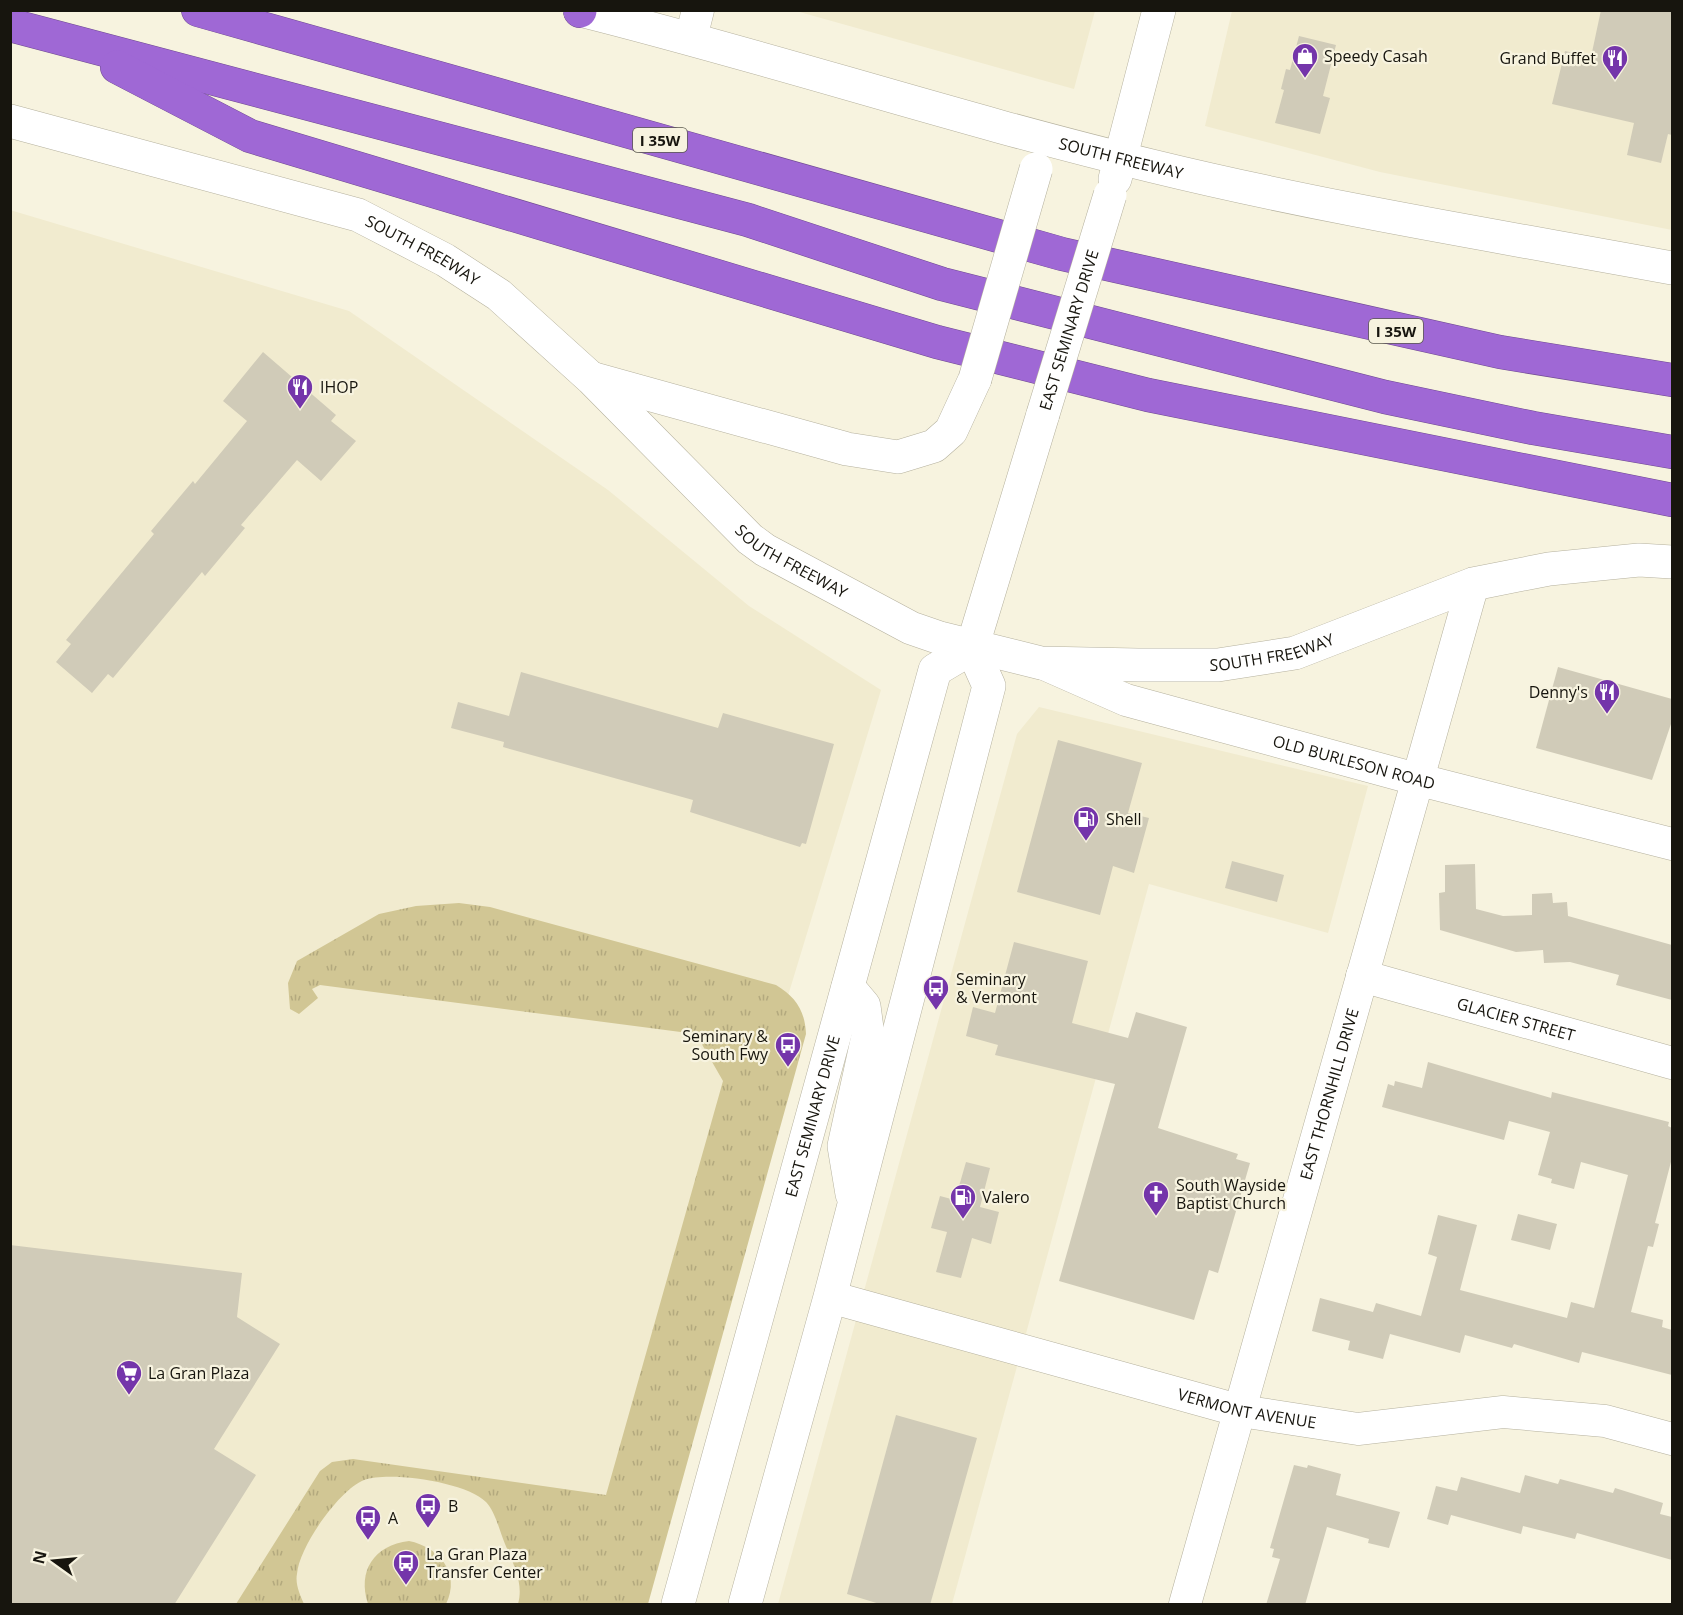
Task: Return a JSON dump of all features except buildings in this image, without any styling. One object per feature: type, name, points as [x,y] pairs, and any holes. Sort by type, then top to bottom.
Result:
[{"type":"highway","name":"I 35W","points":[[198,10],[1062,254],[1456,343],[1672,380]]},
{"type":"highway","points":[[10,25],[748,220],[942,284],[1385,397],[1533,428],[1672,453]]},
{"type":"highway","points":[[62,39],[250,136],[937,342],[1148,395],[1672,500]]},
{"type":"main road","name":"SOUTH FREEWAY","points":[[580,10],[694,24],[1041,154],[1122,159],[1287,198],[1672,268]]},
{"type":"main road","name":"EAST SEMINARY DRIVE","points":[[678,1605],[935,670],[972,648],[1122,159],[1159,10]]},
{"type":"main road","name":"SOUTH FREEWAY","points":[[10,121],[358,215],[444,260],[499,295],[592,379],[750,539],[765,550],[911,628],[972,648],[1041,663],[1218,665],[1295,653],[1473,584],[1549,569],[1639,560],[1672,562]]},
{"type":"main road","points":[[592,379],[847,449],[898,457],[934,446],[951,431],[975,379],[1041,154]]},
{"type":"main road","points":[[745,1605],[830,1297],[989,686],[972,648]]},
{"type":"main road","points":[[848,987],[864,1006],[868,1036],[844,1146],[854,1204]]},
{"type":"street","name":"EAST THORNHILL DRIVE","points":[[1185,1605],[1416,779],[1473,584]]},
{"type":"street","name":"OLD BURLESON ROAD","points":[[1041,663],[1126,700],[1416,779],[1672,844]]},
{"type":"street","name":"GLACIER STREET","points":[[1362,976],[1672,1063]]},
{"type":"street","name":"VERMONT AVENUE","points":[[830,1297],[1241,1411],[1358,1429],[1503,1412],[1605,1420],[1672,1439]]},
{"type":"shaded area","points":[[1095,10],[1074,89],[796,11]]},
{"type":"shaded area","points":[[1232,11],[1672,11],[1672,230],[1380,172],[1205,126]]},
{"type":"shaded area","name":"La Gran Plaza","points":[[10,210],[349,311],[608,490],[749,606],[881,690],[603,1604],[11,1604]]},
{"type":"shaded area","points":[[1039,707],[1368,786],[1328,933],[1149,884],[952,1604],[778,1604],[1017,734]]},
{"type":"green space","points":[[459,903],[490,907],[776,985],[789,994],[798,1005],[804,1018],[806,1034],[648,1604],[518,1604],[520,1588],[517,1573],[495,1516],[486,1502],[476,1495],[445,1484],[391,1477],[364,1480],[354,1486],[332,1507],[312,1535],[299,1563],[297,1574],[298,1589],[304,1604],[236,1604],[320,1471],[332,1462],[353,1459],[606,1495],[723,1081],[696,1034],[320,985],[312,989],[318,998],[299,1014],[290,1009],[288,983],[297,961],[379,914],[416,906]]},
{"type":"green space","points":[[409,1541],[430,1549],[444,1563],[451,1582],[446,1604],[368,1604],[365,1581],[371,1562],[386,1548]]},
{"type":"place","name":"Speedy Casah","points":[[1305,79]]},
{"type":"place","name":"Grand Buffet","points":[[1615,81]]},
{"type":"place","name":"IHOP","points":[[300,410]]},
{"type":"place","name":"Denny's","points":[[1607,715]]},
{"type":"place","name":"Shell","points":[[1086,842]]},
{"type":"place","name":"Seminary & Vermont","points":[[936,1011]]},
{"type":"place","name":"Seminary & South Fwy","points":[[788,1068]]},
{"type":"place","name":"South Wayside Baptist Church","points":[[1156,1217]]},
{"type":"place","name":"Valero","points":[[963,1220]]},
{"type":"place","name":"La Gran Plaza","points":[[129,1396]]},
{"type":"place","name":"B","points":[[428,1529]]},
{"type":"place","name":"A","points":[[368,1541]]},
{"type":"place","name":"La Gran Plaza Transfer Center","points":[[406,1586]]}]
